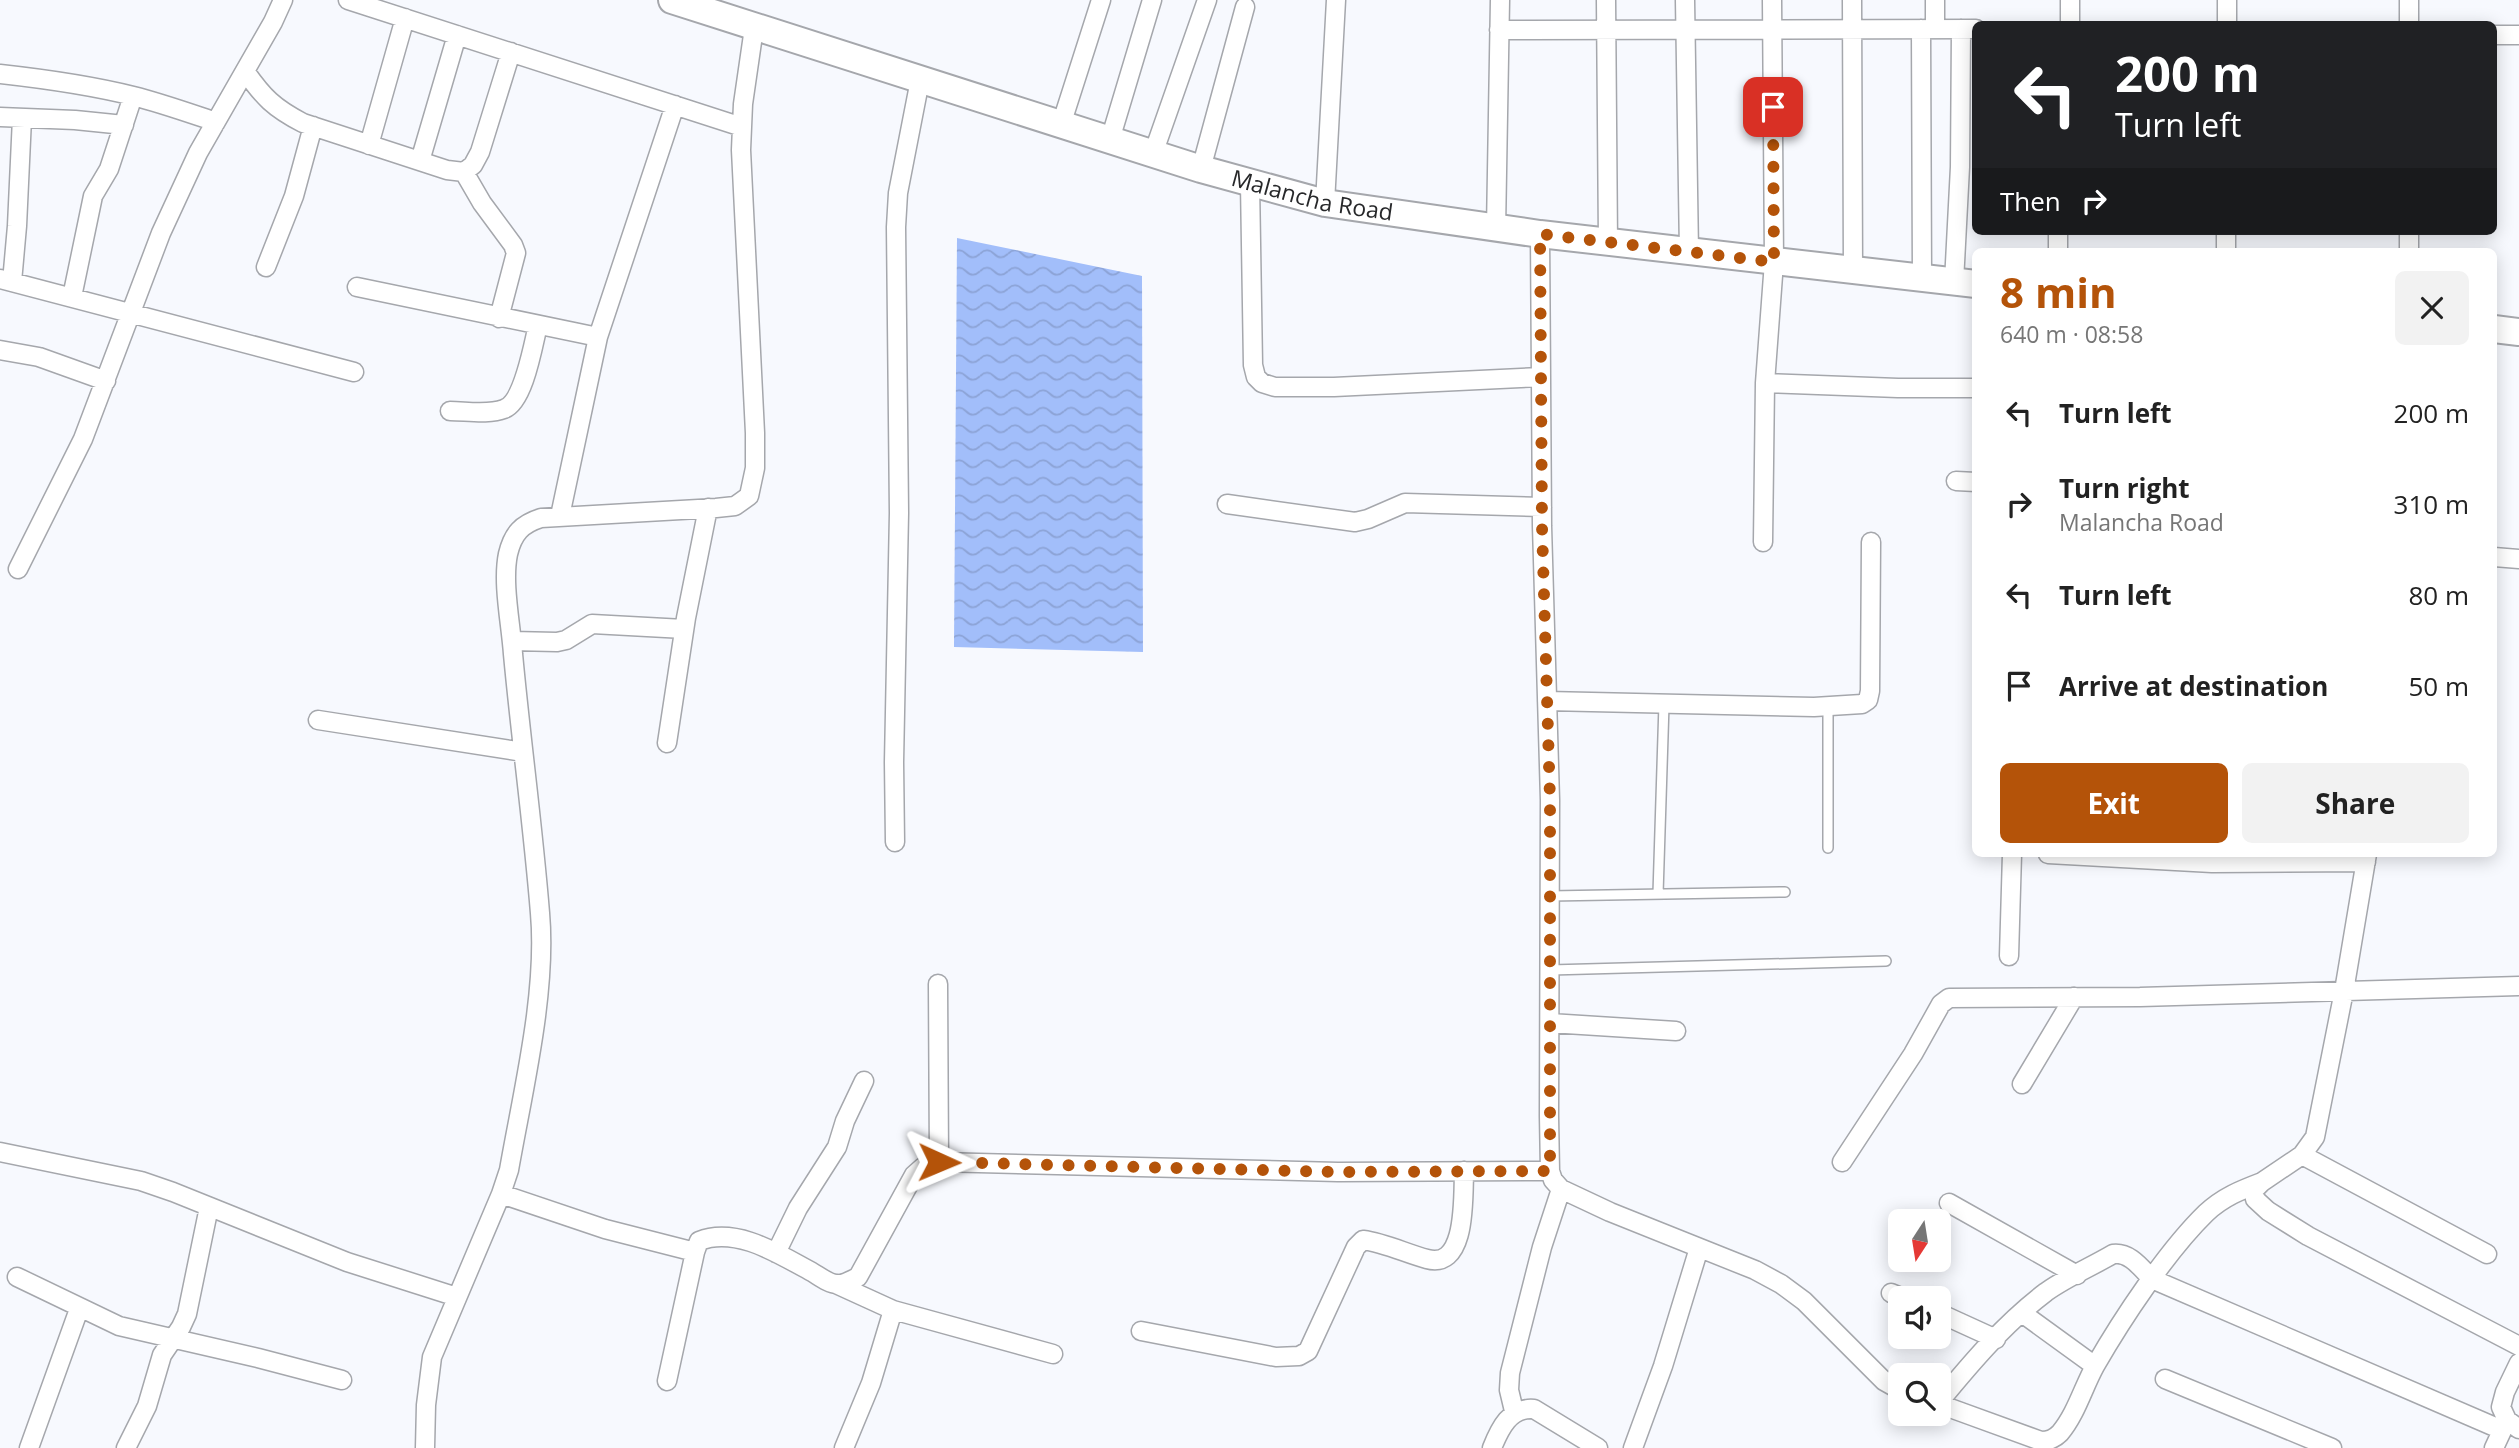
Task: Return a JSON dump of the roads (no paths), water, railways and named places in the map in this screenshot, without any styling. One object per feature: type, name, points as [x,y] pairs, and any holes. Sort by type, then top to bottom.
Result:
[{"type":"main road","name":"Malancha Road","points":[[672,0],[1110,141],[1325,204],[1608,243],[1965,283]]},
{"type":"main road","points":[[2497,329],[2519,332]]},
{"type":"street","points":[[18,569],[83,439],[161,233],[198,153],[283,0]]},
{"type":"street","points":[[348,0],[742,127]]},
{"type":"street","points":[[1061,125],[1101,0]]},
{"type":"street","points":[[1110,141],[1152,0]]},
{"type":"street","points":[[1153,154],[1208,0]]},
{"type":"street","points":[[1325,204],[1336,0]]},
{"type":"street","points":[[1496,229],[1500,0]]},
{"type":"street","points":[[1605,0],[1608,243]]},
{"type":"street","points":[[1685,0],[1689,252]]},
{"type":"street","points":[[1763,542],[1765,383],[1774,262],[1772,0]]},
{"type":"street","points":[[1852,0],[1853,271]]},
{"type":"street","points":[[1922,279],[1928,29],[1935,0]]},
{"type":"street","points":[[2070,0],[2070,21]]},
{"type":"street","points":[[2227,0],[2227,21]]},
{"type":"street","points":[[2409,0],[2409,21]]},
{"type":"street","points":[[1201,169],[1245,7]]},
{"type":"street","points":[[369,145],[405,18]]},
{"type":"street","points":[[425,1448],[426,1405],[432,1357],[509,1170],[539,984],[540,912],[512,641],[507,563],[514,537],[527,522],[541,517],[735,506],[749,496],[755,468],[741,150],[754,28]]},
{"type":"street","points":[[1499,30],[1968,29],[1960,167],[1965,283]]},
{"type":"street","points":[[420,161],[457,35]]},
{"type":"street","points":[[2497,35],[2519,35]]},
{"type":"street","points":[[245,71],[262,97],[280,112],[369,145],[447,170],[464,172],[473,165],[480,152],[511,52]]},
{"type":"street","points":[[0,74],[57,80],[133,96],[216,122]]},
{"type":"street","points":[[895,842],[899,513],[896,227],[898,193],[920,80]]},
{"type":"street","points":[[72,297],[93,195],[109,169],[133,96]]},
{"type":"street","points":[[561,516],[598,337],[675,105]]},
{"type":"street","points":[[0,117],[124,125]]},
{"type":"street","points":[[22,118],[17,226],[6,280],[354,372]]},
{"type":"street","points":[[266,267],[294,196],[313,126]]},
{"type":"street","points":[[464,172],[516,253],[499,318]]},
{"type":"street","points":[[1250,183],[1252,365],[1256,377],[1262,383],[1275,387],[1334,387],[1541,377]]},
{"type":"street","points":[[1540,234],[1542,507],[1550,896],[1550,1171],[1553,1180],[1561,1189],[1781,1283],[1804,1301],[1888,1383]]},
{"type":"street","points":[[357,287],[598,337]]},
{"type":"street","points":[[450,411],[495,411],[512,404],[518,396],[538,326]]},
{"type":"street","points":[[0,350],[38,357],[106,381]]},
{"type":"street","points":[[1765,383],[1972,388]]},
{"type":"street","points":[[1956,481],[1972,482]]},
{"type":"street","points":[[1227,504],[1355,522],[1405,503],[1542,507]]},
{"type":"street","points":[[667,743],[684,629],[708,508]]},
{"type":"street","points":[[1547,701],[1828,706],[1862,704],[1868,700],[1871,542]]},
{"type":"street","points":[[2497,557],[2519,559]]},
{"type":"street","points":[[512,641],[557,642],[566,640],[592,624],[684,629]]},
{"type":"street","points":[[318,720],[523,752]]},
{"type":"street","points":[[2009,956],[2012,857]]},
{"type":"street","points":[[2102,857],[2211,863],[2264,858],[2366,858],[2319,1125],[2315,1137],[2302,1155],[2262,1182],[2254,1190],[2255,1199],[2267,1211],[2308,1236],[2519,1346]]},
{"type":"street","points":[[938,985],[939,1162]]},
{"type":"street","points":[[1842,1162],[1913,1055],[1941,1004],[1949,998],[2140,998],[2519,986]]},
{"type":"street","points":[[2022,1084],[2074,997]]},
{"type":"street","points":[[1550,1023],[1675,1031]]},
{"type":"street","points":[[776,1253],[798,1208],[837,1147],[845,1121],[864,1081]]},
{"type":"street","points":[[0,1152],[141,1181],[347,1262],[457,1297]]},
{"type":"street","points":[[2302,1155],[2487,1254]]},
{"type":"street","points":[[836,1284],[858,1277],[914,1175],[923,1167],[939,1162],[1338,1172],[1550,1171]]},
{"type":"street","points":[[1141,1331],[1276,1357],[1298,1356],[1308,1352],[1356,1247],[1363,1240],[1429,1260],[1441,1261],[1450,1255],[1460,1229],[1464,1171]]},
{"type":"street","points":[[1951,1407],[2051,1444],[2070,1419],[2095,1366],[2152,1279],[2205,1214],[2227,1196],[2262,1182]]},
{"type":"street","points":[[1514,1411],[1510,1390],[1512,1364],[1542,1247],[1561,1189]]},
{"type":"street","points":[[501,1194],[605,1229],[695,1252]]},
{"type":"street","points":[[1949,1203],[2077,1275]]},
{"type":"street","points":[[126,1448],[146,1406],[163,1355],[187,1314],[209,1207]]},
{"type":"street","points":[[667,1381],[695,1252],[699,1241],[710,1237],[748,1242],[776,1253],[893,1310],[1053,1354]]},
{"type":"street","points":[[1633,1448],[1663,1366],[1699,1248]]},
{"type":"street","points":[[1951,1388],[1976,1357],[2048,1291],[2113,1254],[2122,1253],[2130,1257],[2152,1279],[2510,1426]]},
{"type":"street","points":[[17,1278],[118,1326],[342,1380]]},
{"type":"street","points":[[29,1448],[79,1309]]},
{"type":"street","points":[[844,1448],[871,1382],[893,1310]]},
{"type":"street","points":[[2022,1313],[2095,1366]]},
{"type":"street","points":[[1951,1318],[1996,1339]]},
{"type":"street","points":[[2510,1426],[2501,1407],[2519,1363]]},
{"type":"street","points":[[2165,1379],[2332,1448]]},
{"type":"street","points":[[1492,1448],[1514,1411],[1523,1408],[1534,1409],[1598,1448]]},
{"type":"street","points":[[2494,1448],[2510,1426]]},
{"type":"lane","points":[[1658,894],[1664,704]]},
{"type":"lane","points":[[1828,706],[1828,848]]},
{"type":"lane","points":[[1550,896],[1785,892]]},
{"type":"lane","points":[[1550,970],[1886,961]]},
{"type":"water","points":[[957,238],[1142,276],[1143,652],[954,647]]}]
